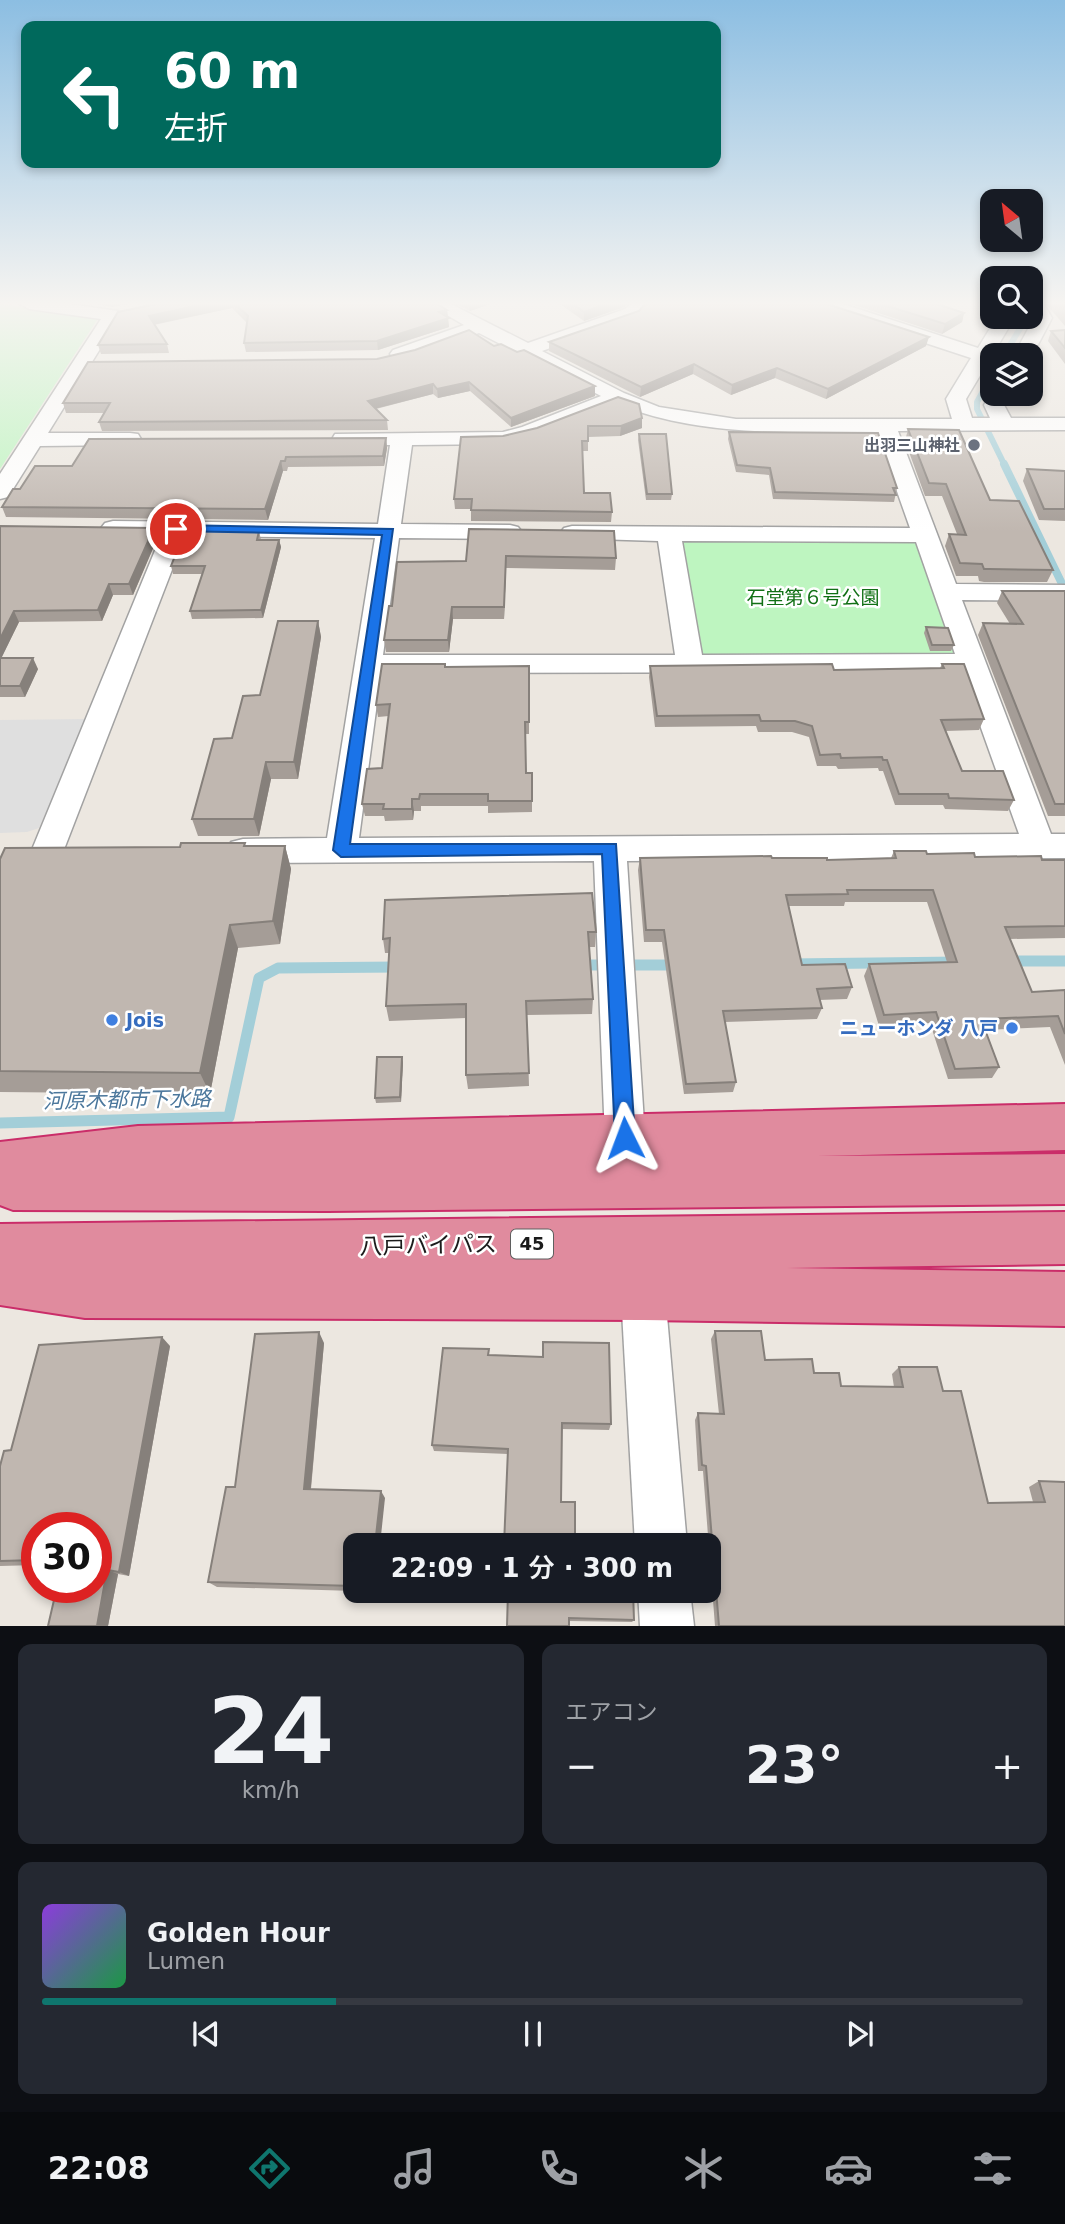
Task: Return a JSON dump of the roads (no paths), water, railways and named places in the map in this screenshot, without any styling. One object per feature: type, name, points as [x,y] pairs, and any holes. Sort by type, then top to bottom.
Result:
[{"type":"highway","points":[[0,1166],[138,1150],[1065,1127]]},
{"type":"highway","points":[[0,1185],[341,1186],[1065,1179]]},
{"type":"highway","name":"八戸バイパス","points":[[0,1251],[1065,1238]]},
{"type":"highway","points":[[0,1278],[85,1291],[643,1293],[1065,1299]]},
{"type":"street","points":[[0,492],[71,380]]},
{"type":"street","points":[[584,380],[655,412],[736,425],[1065,424]]},
{"type":"street","points":[[964,425],[956,399],[967,380]]},
{"type":"street","points":[[320,439],[503,438],[528,432],[617,397]]},
{"type":"street","points":[[994,406],[1004,425]]},
{"type":"street","points":[[215,851],[1052,846],[970,663],[885,426]]},
{"type":"street","points":[[341,850],[402,438]]},
{"type":"street","points":[[34,440],[156,439]]},
{"type":"street","points":[[95,528],[925,535]]},
{"type":"street","points":[[12,852],[61,852],[176,529]]},
{"type":"street","points":[[669,533],[690,664]]},
{"type":"street","points":[[946,592],[1065,593]]},
{"type":"street","points":[[369,664],[970,663]]},
{"type":"street","points":[[610,848],[625,1138]]},
{"type":"street","points":[[643,1293],[660,1533]]},
{"type":"street","points":[[665,1603],[667,1626]]},
{"type":"waterway","name":"河原木都市下水路","points":[[980,397],[977,409],[1005,466]]},
{"type":"waterway","name":"河原木都市下水路","points":[[1004,464],[1065,590]]},
{"type":"waterway","name":"河原木都市下水路","points":[[1009,961],[1065,961]]},
{"type":"waterway","name":"河原木都市下水路","points":[[789,964],[959,962]]},
{"type":"waterway","name":"河原木都市下水路","points":[[579,965],[676,965]]},
{"type":"waterway","name":"河原木都市下水路","points":[[0,1123],[229,1117],[259,978],[278,968],[399,967]]},
{"type":"place","name":"出羽三山神社","points":[[974,445]]},
{"type":"place","name":"Jois","points":[[112,1020]]},
{"type":"place","name":"ニューホンダ 八戸","points":[[1012,1028]]},
{"type":"park label","name":"石堂第６号公園","points":[[813,597]]}]
